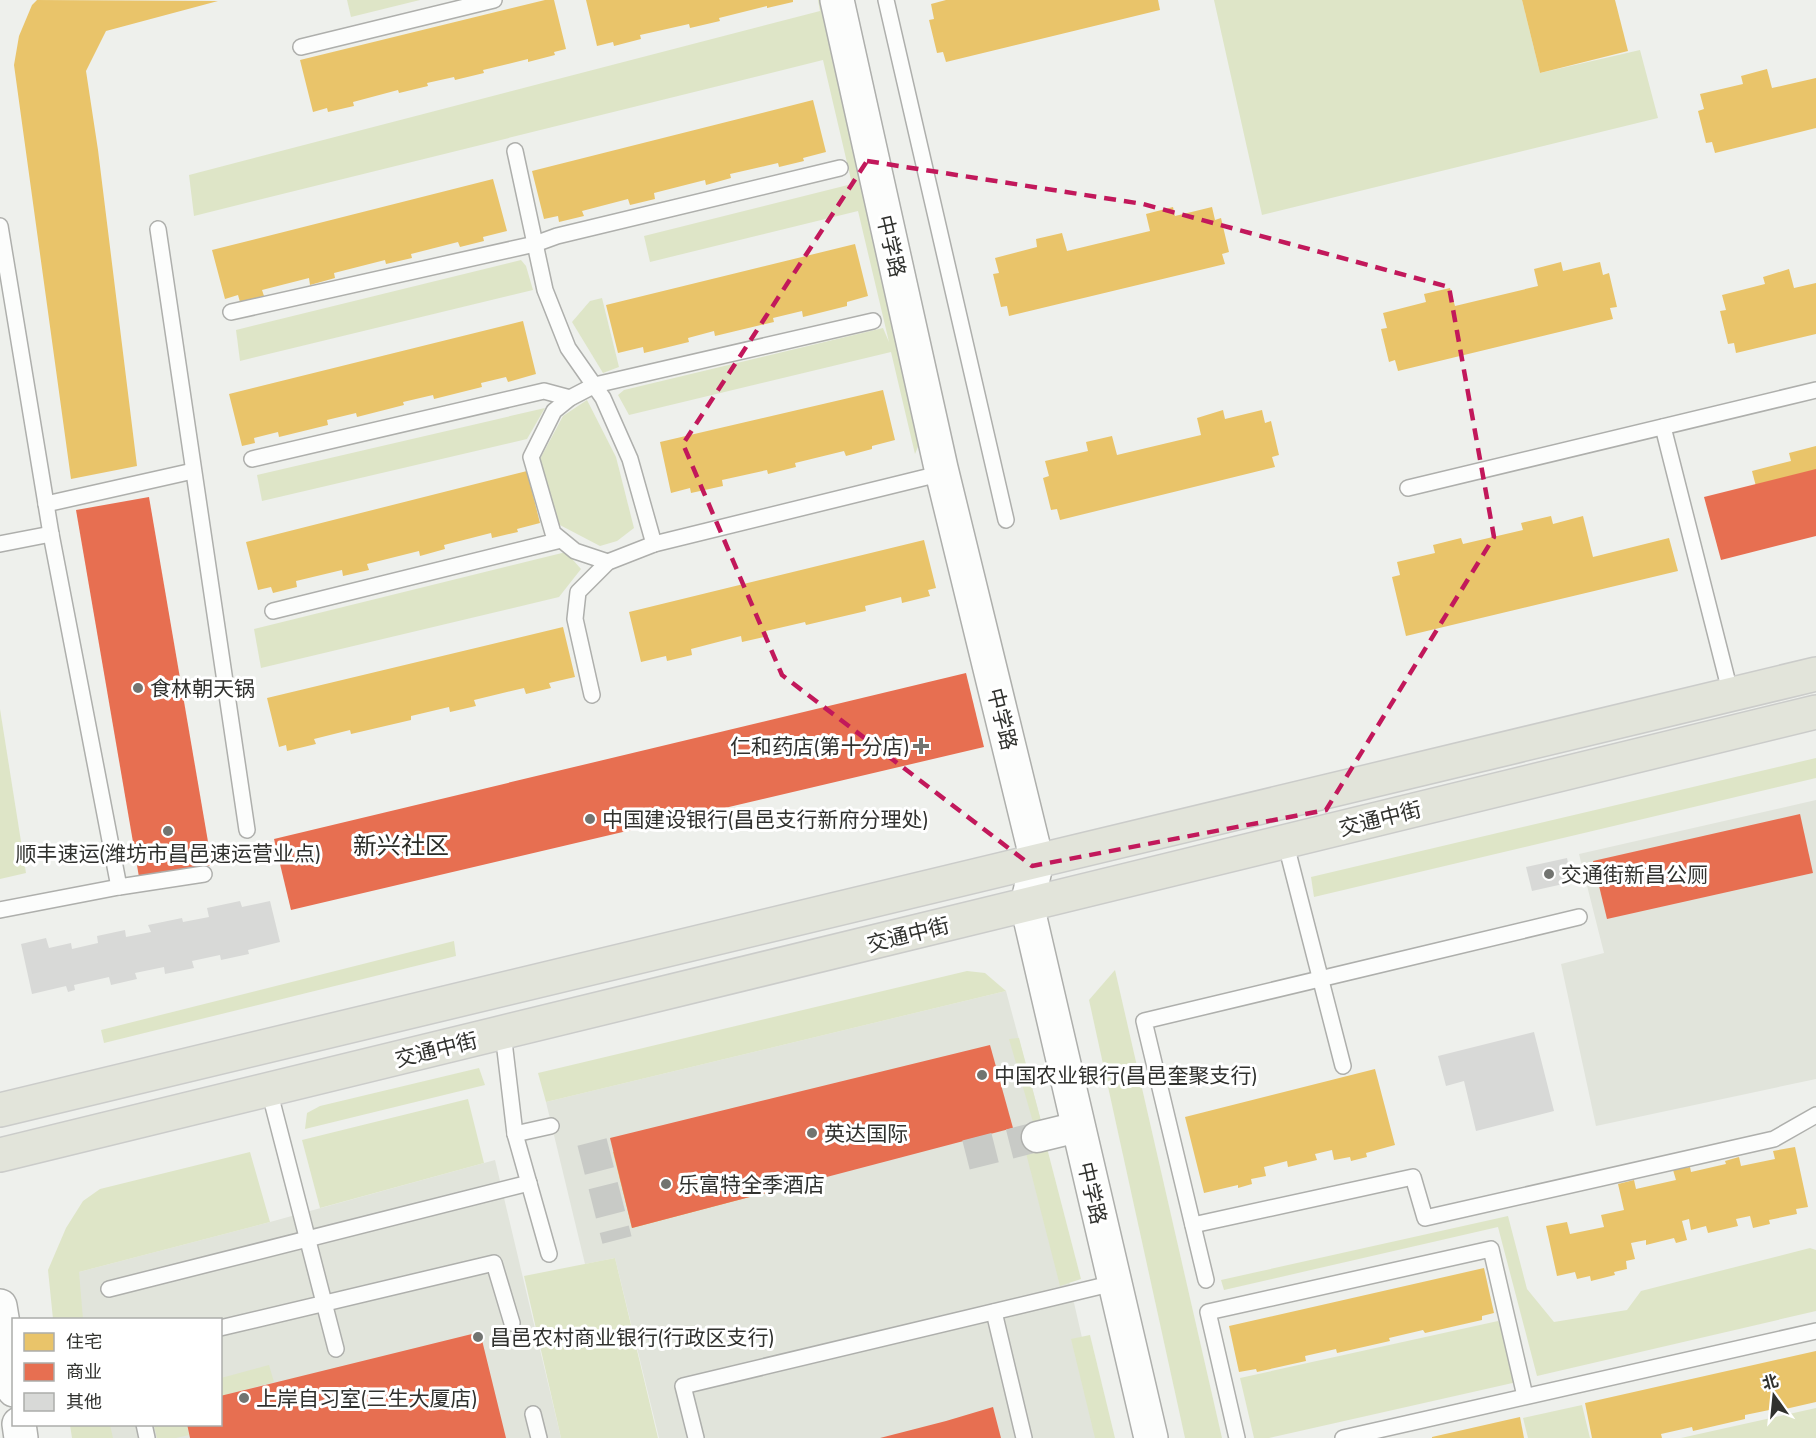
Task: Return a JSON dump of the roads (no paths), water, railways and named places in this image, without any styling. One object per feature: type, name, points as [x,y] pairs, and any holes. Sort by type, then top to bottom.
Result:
[{"type":"main road","name":"交通中街","points":[[0,1110],[1816,674]]},
{"type":"main road","name":"交通中街","points":[[0,1155],[1816,712]]},
{"type":"street","name":"中学路","points":[[837,0],[943,473],[1037,861],[1027,905],[1151,1438]]},
{"type":"street","points":[[1037,1137],[1078,1127]]},
{"type":"street","points":[[0,1306],[12,1378]]},
{"type":"lane","points":[[301,48],[494,0]]},
{"type":"lane","points":[[886,0],[1006,520]]},
{"type":"lane","points":[[515,151],[545,290],[568,348],[595,385],[630,459],[654,544]]},
{"type":"lane","points":[[231,312],[535,244],[556,236],[840,168]]},
{"type":"lane","points":[[0,226],[51,534],[119,887]]},
{"type":"lane","points":[[158,229],[247,830]]},
{"type":"lane","points":[[608,562],[575,551],[553,533],[531,457],[554,411],[570,398],[595,385],[873,321]]},
{"type":"lane","points":[[1408,488],[1816,390]]},
{"type":"lane","points":[[252,459],[543,391],[570,398]]},
{"type":"lane","points":[[1663,427],[1731,695]]},
{"type":"lane","points":[[46,504],[193,471]]},
{"type":"lane","points":[[592,695],[575,619],[578,592],[608,562],[654,544],[943,473]]},
{"type":"lane","points":[[0,544],[51,534]]},
{"type":"lane","points":[[273,611],[561,540]]},
{"type":"lane","points":[[1285,841],[1343,1066]]},
{"type":"lane","points":[[0,910],[119,887],[204,874]]},
{"type":"lane","points":[[1206,1280],[1144,1021],[1579,917]]},
{"type":"lane","points":[[503,1033],[515,1134],[549,1254]]},
{"type":"lane","points":[[269,1090],[336,1349]]},
{"type":"lane","points":[[1193,1225],[1413,1177],[1425,1218],[1774,1139],[1816,1114]]},
{"type":"lane","points":[[515,1134],[551,1126]]},
{"type":"lane","points":[[109,1289],[529,1183]]},
{"type":"lane","points":[[1237,1438],[1208,1312],[1491,1249],[1525,1396]]},
{"type":"lane","points":[[222,1328],[494,1263],[512,1323]]},
{"type":"lane","points":[[696,1438],[683,1386],[1114,1283]]},
{"type":"lane","points":[[994,1312],[1024,1438]]},
{"type":"lane","points":[[1343,1438],[1816,1331]]},
{"type":"lane","points":[[533,1414],[539,1438]]},
{"type":"tunnel","points":[[966,1155],[1037,1137]]},
{"type":"tunnel","points":[[592,1142],[617,1240]]},
{"type":"place","name":"食林朝天锅","points":[[138,688]]},
{"type":"place","name":"仁和药店(第十分店)","points":[[921,746]]},
{"type":"place","name":"中国建设银行(昌邑支行新府分理处)","points":[[590,819]]},
{"type":"place","name":"顺丰速运(潍坊市昌邑速运营业点)","points":[[168,831]]},
{"type":"place","name":"交通街新昌公厕","points":[[1549,874]]},
{"type":"place","name":"中国农业银行(昌邑奎聚支行)","points":[[982,1075]]},
{"type":"place","name":"英达国际","points":[[812,1133]]},
{"type":"place","name":"乐富特全季酒店","points":[[666,1184]]},
{"type":"place","name":"昌邑农村商业银行(行政区支行)","points":[[478,1337]]},
{"type":"place","name":"上岸自习室(三生大厦店)","points":[[244,1398]]},
{"type":"district","name":"新兴社区","points":[[401,845]]}]
